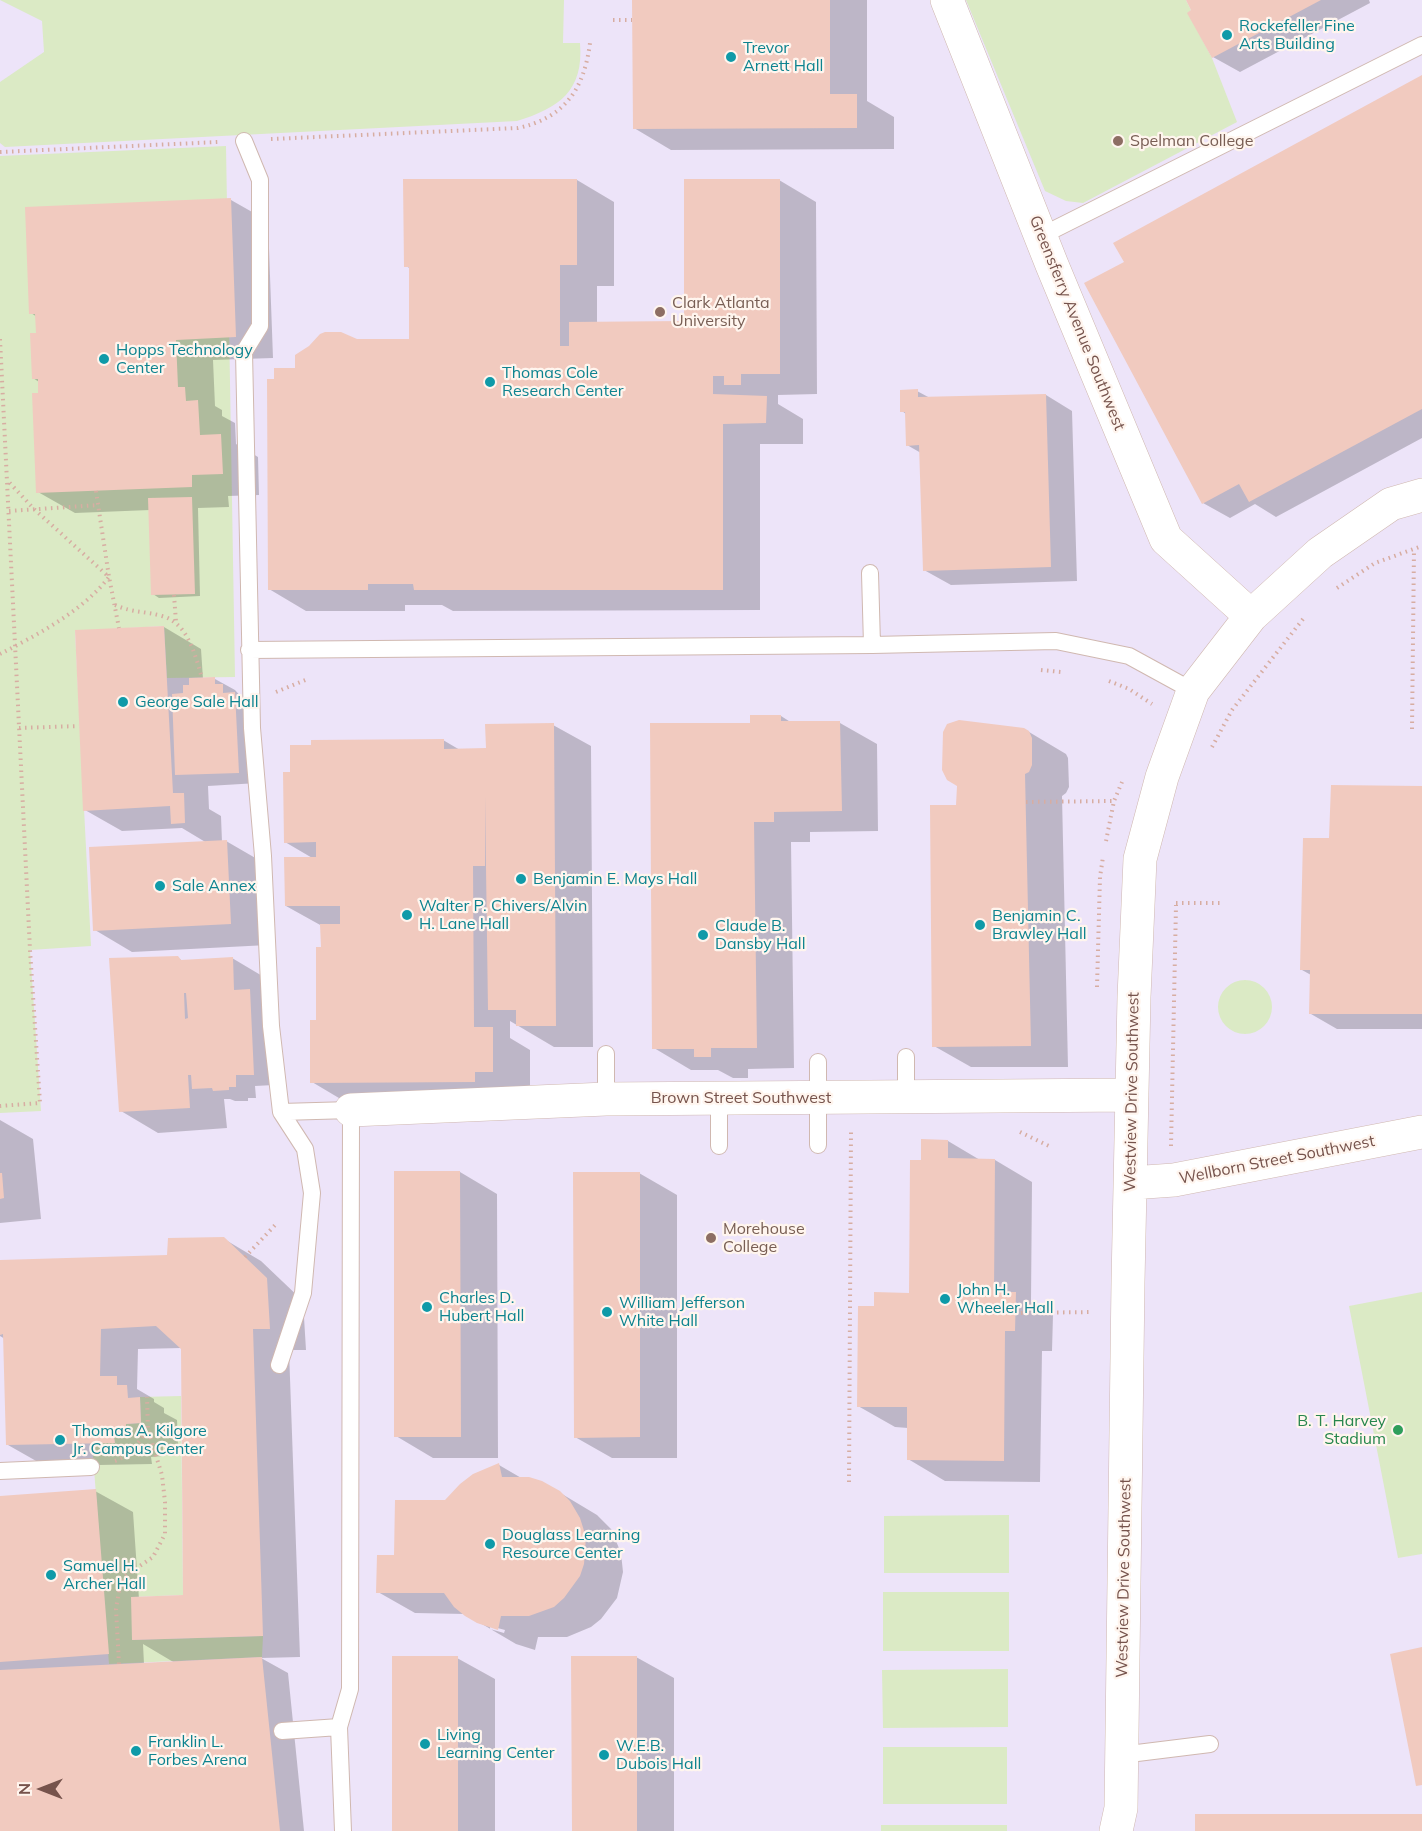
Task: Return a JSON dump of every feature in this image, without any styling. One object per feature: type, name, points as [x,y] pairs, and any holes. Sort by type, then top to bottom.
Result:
[{"type":"street","name":"Greensferry Avenue Southwest","points":[[947,0],[1166,539],[1251,616]]},
{"type":"street","name":"Westview Drive Southwest","points":[[1124,1823],[1121,1755],[1132,1095],[1140,859],[1162,777],[1193,691],[1251,616],[1320,553],[1391,504],[1422,495]]},
{"type":"street","name":"Brown Street Southwest","points":[[351,1110],[606,1099],[1132,1095]]},
{"type":"street","name":"Wellborn Street Southwest","points":[[1131,1182],[1174,1180],[1422,1132]]},
{"type":"lane","points":[[1041,236],[1422,45]]},
{"type":"lane","points":[[244,141],[260,180],[260,326],[244,352],[252,728],[263,856],[271,1026],[281,1112],[305,1149],[312,1193],[303,1293],[279,1365]]},
{"type":"lane","points":[[870,573],[872,645]]},
{"type":"lane","points":[[249,650],[872,645],[1056,641],[1129,656],[1193,691]]},
{"type":"lane","points":[[606,1053],[606,1099]]},
{"type":"lane","points":[[906,1057],[906,1097]]},
{"type":"lane","points":[[818,1062],[818,1145]]},
{"type":"lane","points":[[719,1098],[719,1146]]},
{"type":"lane","points":[[281,1112],[351,1110],[350,1689],[339,1727],[343,1831]]},
{"type":"lane","points":[[0,1471],[91,1467]]},
{"type":"lane","points":[[282,1731],[339,1727]]},
{"type":"lane","points":[[1121,1755],[1210,1744]]},
{"type":"path","points":[[613,21],[632,20]]},
{"type":"path","points":[[0,153],[518,128],[537,124],[557,112],[571,96],[584,75],[590,44]]},
{"type":"path","points":[[0,339],[3,445],[9,511],[40,1103],[0,1106]]},
{"type":"path","points":[[7,479],[34,509],[109,577]]},
{"type":"path","points":[[96,490],[119,628]]},
{"type":"path","points":[[9,511],[99,505]]},
{"type":"path","points":[[1330,592],[1374,563],[1422,546]]},
{"type":"path","points":[[1412,729],[1414,549]]},
{"type":"path","points":[[0,654],[82,605],[100,589],[109,577]]},
{"type":"path","points":[[174,595],[177,623],[194,652],[202,678]]},
{"type":"path","points":[[114,605],[130,612],[160,615],[177,623]]},
{"type":"path","points":[[1207,756],[1232,710],[1306,615]]},
{"type":"path","points":[[1034,670],[1069,672]]},
{"type":"path","points":[[271,695],[303,679],[312,678]]},
{"type":"path","points":[[1106,680],[1129,689],[1152,703],[1154,709]]},
{"type":"path","points":[[19,728],[79,726]]},
{"type":"path","points":[[1106,844],[1114,801],[1123,780]]},
{"type":"path","points":[[1026,802],[1114,801]]},
{"type":"path","points":[[1097,997],[1100,877],[1104,855]]},
{"type":"path","points":[[1176,893],[1171,1149],[1182,1147]]},
{"type":"path","points":[[1176,903],[1222,903]]},
{"type":"path","points":[[849,1482],[851,1130],[862,1130]]},
{"type":"path","points":[[1019,1132],[1049,1146]]},
{"type":"path","points":[[245,1257],[277,1223]]},
{"type":"path","points":[[1015,1312],[1094,1312],[1094,1301]]},
{"type":"path","points":[[119,1664],[116,1609],[119,1591],[125,1576],[153,1557],[165,1534],[162,1475],[148,1430],[147,1396]]},
{"type":"path","points":[[91,1467],[122,1458],[148,1430]]},
{"type":"shaded area","name":"Morehouse College","points":[[0,0],[1422,0],[1422,1831],[0,1831]]},
{"type":"green space","points":[[0,0],[564,0],[563,43],[580,43],[580,60],[578,74],[566,95],[545,110],[517,121],[5,147],[0,143],[0,82],[44,52],[42,21]]},
{"type":"green space","points":[[966,0],[1186,0],[1191,10],[1188,13],[1212,58],[1237,122],[1083,203],[1066,201],[1045,191]]},
{"type":"green space","points":[[226,146],[235,677],[167,678],[164,626],[75,631],[91,946],[30,950],[41,1111],[0,1113],[0,156]]},
{"type":"green space","points":[[1245,980],[1255,982],[1264,988],[1270,997],[1272,1007],[1270,1017],[1264,1026],[1255,1032],[1245,1034],[1235,1032],[1226,1026],[1220,1017],[1218,1007],[1220,997],[1226,988],[1235,982]]},
{"type":"green space","name":"B. T. Harvey Stadium","points":[[1422,1292],[1422,1554],[1398,1558],[1349,1306]]},
{"type":"green space","points":[[181,1396],[183,1595],[132,1597],[132,1640],[263,1636],[262,1657],[109,1664],[92,1443],[115,1443],[114,1437],[126,1435],[126,1424],[141,1423],[140,1397]]},
{"type":"green space","points":[[1009,1515],[1009,1573],[884,1573],[884,1516]]},
{"type":"green space","points":[[883,1592],[1009,1592],[1009,1651],[883,1651]]},
{"type":"green space","points":[[1008,1669],[1008,1727],[883,1728],[882,1670]]},
{"type":"green space","points":[[883,1747],[1007,1747],[1007,1804],[883,1804]]},
{"type":"green space","points":[[881,1825],[1007,1825],[1007,1831],[881,1831]]},
{"type":"building","name":"Trevor Arnett Hall","points":[[632,0],[830,0],[830,94],[857,94],[857,128],[633,129]]},
{"type":"building","name":"Rockefeller Fine Arts Building","points":[[1186,0],[1321,0],[1212,58],[1187,13],[1191,10]]},
{"type":"building","points":[[1422,75],[1422,409],[1249,502],[1239,484],[1202,504],[1084,283],[1124,262],[1113,243]]},
{"type":"building","name":"Thomas Cole Research Center","points":[[403,179],[577,179],[577,265],[560,265],[560,346],[569,346],[569,322],[684,321],[684,179],[780,179],[780,374],[741,374],[741,385],[724,385],[724,376],[713,376],[713,394],[767,396],[766,423],[723,424],[723,590],[414,590],[413,584],[368,584],[368,590],[268,590],[267,379],[274,379],[274,368],[295,368],[295,355],[325,332],[341,332],[357,339],[409,339],[409,267],[404,267]]},
{"type":"building","name":"Hopps Technology Center","points":[[231,198],[236,337],[176,340],[178,387],[185,387],[186,401],[198,400],[200,435],[221,434],[223,474],[192,475],[192,487],[36,493],[32,393],[38,393],[38,379],[32,379],[30,333],[36,333],[35,314],[29,314],[25,207]]},
{"type":"building","points":[[918,389],[918,397],[1046,394],[1051,567],[923,571],[919,445],[906,446],[905,412],[900,412],[900,390]]},
{"type":"building","points":[[192,497],[195,594],[151,595],[148,498]]},
{"type":"building","name":"George Sale Hall","points":[[164,626],[173,793],[184,793],[185,823],[171,824],[170,806],[83,811],[75,630]]},
{"type":"building","points":[[215,677],[215,684],[223,684],[223,693],[235,692],[239,773],[175,775],[172,694],[183,693],[183,685],[189,685],[189,678]]},
{"type":"building","name":"Claude B. Dansby Hall","points":[[750,715],[781,715],[781,721],[840,721],[842,811],[774,812],[774,822],[754,822],[757,1048],[711,1048],[711,1057],[694,1057],[694,1049],[652,1049],[650,723],[750,723]]},
{"type":"building","name":"Benjamin C. Brawley Hall","points":[[959,720],[1024,728],[1029,731],[1032,738],[1032,765],[1029,772],[1025,774],[1031,1046],[932,1047],[930,805],[956,805],[957,786],[947,780],[942,770],[943,732],[947,724]]},
{"type":"building","name":"Walter P. Chivers/Alvin H. Lane Hall","points":[[554,723],[556,1026],[516,1026],[516,1010],[488,1010],[485,796],[485,866],[473,866],[474,1027],[493,1027],[493,1072],[475,1072],[475,1082],[310,1083],[310,1020],[316,1020],[316,947],[321,947],[320,924],[340,924],[340,906],[285,906],[284,857],[316,857],[316,842],[284,843],[283,772],[290,772],[290,745],[311,745],[311,740],[444,739],[444,749],[486,748],[485,724]]},
{"type":"building","points":[[1331,785],[1422,786],[1422,1014],[1309,1014],[1310,970],[1300,970],[1303,838],[1329,838]]},
{"type":"building","name":"Sale Annex","points":[[227,840],[231,924],[93,931],[89,847]]},
{"type":"building","points":[[178,956],[181,960],[233,957],[234,990],[250,989],[254,1075],[236,1075],[236,1087],[213,1091],[212,1088],[192,1089],[191,1075],[188,1075],[190,1108],[119,1112],[109,958]],"holes":[[[184,993],[186,993],[188,1018],[185,1019]]]},
{"type":"building","name":"John H. Wheeler Hall","points":[[921,1139],[948,1140],[948,1158],[995,1159],[994,1292],[1016,1292],[1015,1331],[1005,1331],[1004,1461],[907,1460],[907,1407],[857,1407],[858,1306],[874,1306],[874,1292],[909,1293],[910,1160],[921,1160]]},
{"type":"building","name":"Charles D. Hubert Hall","points":[[394,1171],[460,1171],[461,1437],[394,1437]]},
{"type":"building","name":"William Jefferson White Hall","points":[[573,1172],[640,1172],[640,1437],[574,1438]]},
{"type":"building","points":[[0,1173],[2,1173],[4,1198],[0,1199]]},
{"type":"building","name":"Thomas A. Kilgore Jr. Campus Center","points":[[224,1237],[267,1278],[270,1329],[253,1329],[263,1636],[132,1640],[131,1597],[183,1595],[181,1349],[156,1326],[101,1329],[100,1376],[117,1376],[117,1385],[127,1385],[128,1398],[140,1397],[141,1423],[126,1424],[126,1436],[114,1437],[115,1443],[6,1445],[3,1334],[0,1335],[0,1260],[167,1255],[168,1238]]},
{"type":"building","name":"Douglass Learning Resource Center","points":[[499,1463],[502,1477],[529,1477],[560,1491],[570,1501],[580,1518],[586,1537],[584,1564],[580,1576],[564,1598],[554,1607],[529,1616],[501,1616],[498,1630],[465,1616],[454,1607],[444,1593],[376,1593],[377,1555],[394,1555],[395,1500],[445,1500],[473,1474]]},
{"type":"building","name":"Samuel H. Archer Hall","points":[[96,1489],[109,1654],[0,1662],[0,1496]]},
{"type":"building","points":[[1422,1647],[1422,1785],[1416,1786],[1390,1654]]},
{"type":"building","name":"Living Learning Center","points":[[392,1656],[458,1656],[458,1831],[392,1831]]},
{"type":"building","name":"W.E.B. Dubois Hall","points":[[571,1656],[637,1656],[637,1831],[572,1831]]},
{"type":"building","name":"Franklin L. Forbes Arena","points":[[262,1657],[280,1831],[0,1831],[0,1670]]},
{"type":"building","points":[[1195,1814],[1422,1814],[1422,1831],[1195,1831]]},
{"type":"place","name":"Rockefeller Fine Arts Building","points":[[1227,35]]},
{"type":"place","name":"Trevor Arnett Hall","points":[[731,57]]},
{"type":"place","name":"Spelman College","points":[[1118,141]]},
{"type":"place","name":"Clark Atlanta University","points":[[660,312]]},
{"type":"place","name":"Hopps Technology Center","points":[[104,359]]},
{"type":"place","name":"Thomas Cole Research Center","points":[[490,382]]},
{"type":"place","name":"George Sale Hall","points":[[123,702]]},
{"type":"place","name":"Benjamin E. Mays Hall","points":[[521,879]]},
{"type":"place","name":"Sale Annex","points":[[160,886]]},
{"type":"place","name":"Walter P. Chivers/Alvin H. Lane Hall","points":[[407,915]]},
{"type":"place","name":"Benjamin C. Brawley Hall","points":[[980,925]]},
{"type":"place","name":"Claude B. Dansby Hall","points":[[703,935]]},
{"type":"place","name":"Morehouse College","points":[[711,1238]]},
{"type":"place","name":"John H. Wheeler Hall","points":[[945,1299]]},
{"type":"place","name":"Charles D. Hubert Hall","points":[[427,1307]]},
{"type":"place","name":"William Jefferson White Hall","points":[[607,1312]]},
{"type":"place","name":"B. T. Harvey Stadium","points":[[1398,1430]]},
{"type":"place","name":"Thomas A. Kilgore Jr. Campus Center","points":[[60,1440]]},
{"type":"place","name":"Douglass Learning Resource Center","points":[[490,1544]]},
{"type":"place","name":"Samuel H. Archer Hall","points":[[51,1575]]},
{"type":"place","name":"Living Learning Center","points":[[425,1744]]},
{"type":"place","name":"Franklin L. Forbes Arena","points":[[136,1751]]},
{"type":"place","name":"W.E.B. Dubois Hall","points":[[604,1755]]}]
